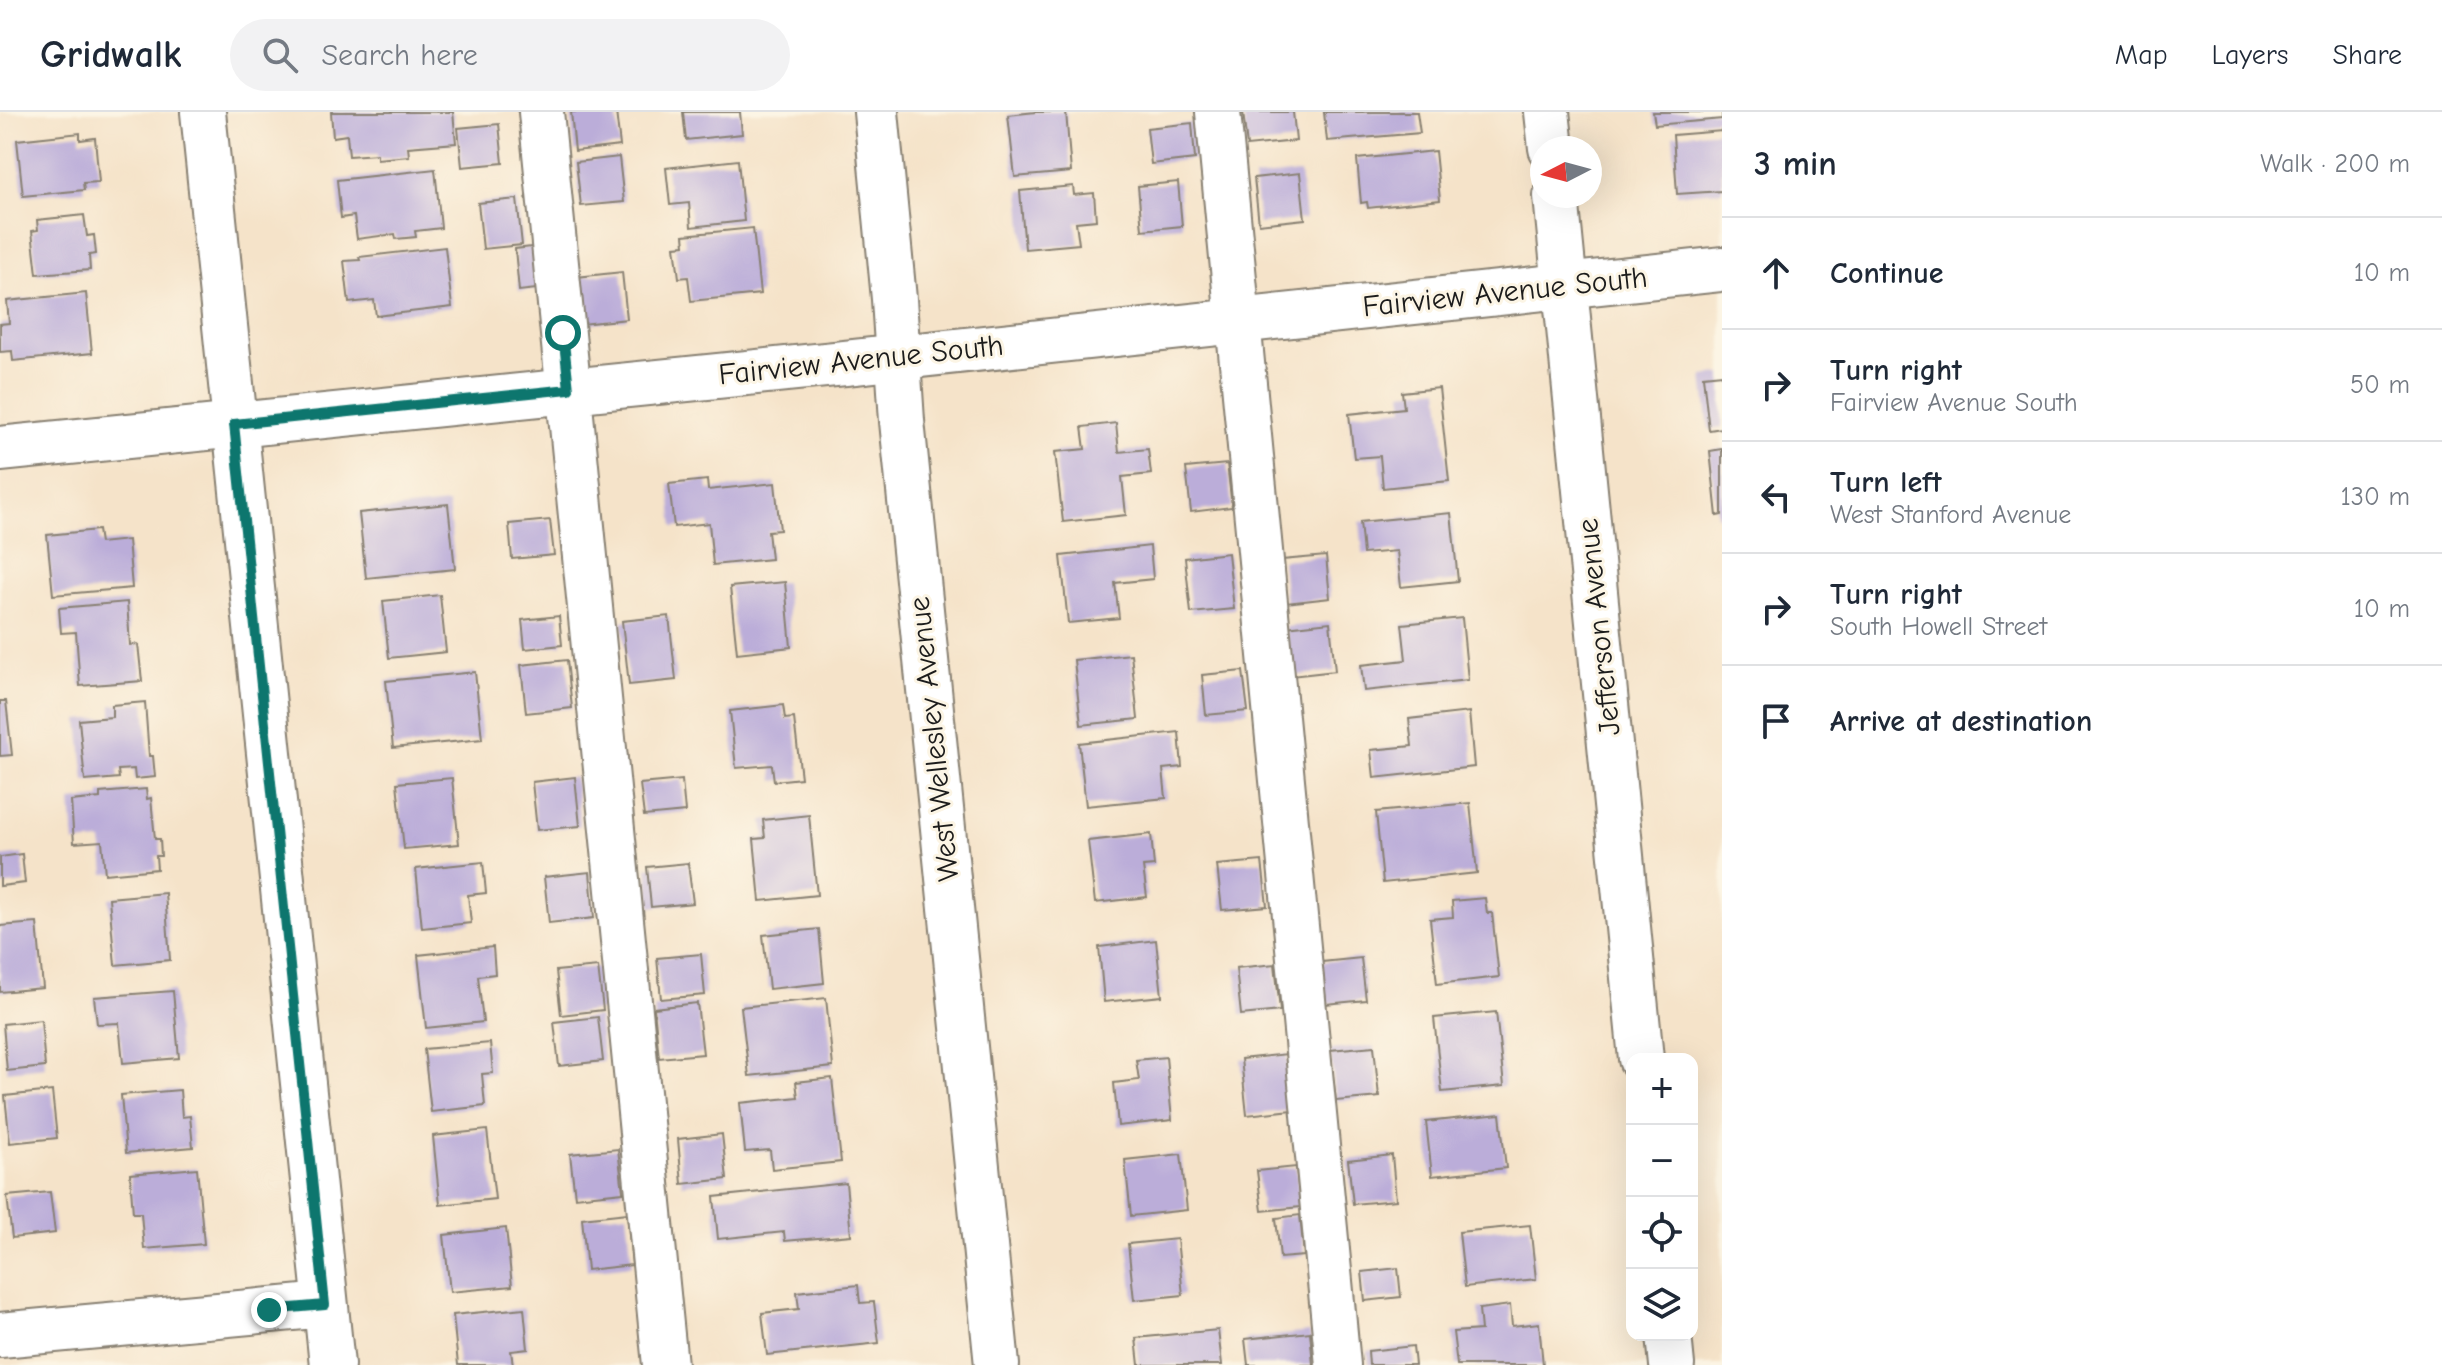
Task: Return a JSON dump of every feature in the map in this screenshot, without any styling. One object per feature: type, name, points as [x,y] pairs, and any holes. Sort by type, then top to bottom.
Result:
[{"type":"street","points":[[203,112],[332,1365]]},
{"type":"street","points":[[541,112],[665,1365]]},
{"type":"street","name":"West Wellesley Avenue","points":[[876,112],[894,299],[896,357],[997,1365]]},
{"type":"street","points":[[1218,112],[1338,1365]]},
{"type":"street","points":[[1547,112],[1550,136]]},
{"type":"street","name":"Jefferson Avenue","points":[[1557,208],[1640,1053]]},
{"type":"street","name":"Fairview Avenue South","points":[[0,449],[1722,269]]},
{"type":"street","points":[[0,1335],[325,1305]]},
{"type":"street","points":[[1670,1341],[1672,1365]]},
{"type":"building","points":[[331,112],[453,112],[456,143],[408,147],[409,156],[377,159],[377,154],[349,156],[347,135],[333,137]]},
{"type":"building","points":[[571,112],[616,112],[620,146],[575,151]]},
{"type":"building","points":[[683,112],[740,112],[742,134],[686,140]]},
{"type":"building","points":[[1066,112],[1071,172],[1015,177],[1008,115]]},
{"type":"building","points":[[1243,112],[1293,112],[1296,141],[1247,146]]},
{"type":"building","points":[[1324,112],[1417,112],[1420,133],[1327,141]]},
{"type":"building","points":[[1653,112],[1722,112],[1722,119],[1655,125]]},
{"type":"building","points":[[1192,123],[1195,159],[1151,164],[1147,128]]},
{"type":"building","points":[[499,124],[503,163],[462,167],[458,128]]},
{"type":"building","points":[[1722,131],[1722,191],[1677,194],[1673,135]]},
{"type":"building","points":[[80,133],[80,140],[95,138],[99,182],[83,183],[84,190],[23,196],[17,140]]},
{"type":"building","points":[[1435,151],[1440,200],[1368,208],[1367,202],[1361,203],[1357,159]]},
{"type":"building","points":[[619,157],[624,202],[581,206],[576,162]]},
{"type":"building","points":[[738,160],[744,221],[691,227],[689,203],[670,205],[666,168]]},
{"type":"building","points":[[435,169],[441,228],[415,231],[416,237],[396,239],[395,234],[357,239],[354,216],[341,218],[337,180]]},
{"type":"building","points":[[1300,173],[1305,219],[1259,224],[1254,178]]},
{"type":"building","points":[[1178,182],[1182,226],[1142,230],[1138,186]]},
{"type":"building","points":[[1073,186],[1074,195],[1094,193],[1096,220],[1076,222],[1079,244],[1025,249],[1020,191]]},
{"type":"building","points":[[517,199],[522,245],[483,249],[478,203]]},
{"type":"building","points":[[84,215],[87,236],[94,235],[96,254],[89,255],[90,270],[37,274],[32,231],[38,230],[37,220]]},
{"type":"building","points":[[753,228],[760,294],[691,301],[688,277],[679,278],[675,246],[685,245],[684,235]]},
{"type":"building","points":[[540,246],[545,288],[519,291],[515,249]]},
{"type":"building","points":[[445,247],[452,307],[376,316],[374,300],[349,303],[344,261]]},
{"type":"building","points":[[622,272],[627,319],[582,324],[577,277]]},
{"type":"building","points":[[86,293],[92,353],[13,361],[12,351],[0,352],[0,324],[9,323],[7,301]]},
{"type":"building","points":[[1722,374],[1722,428],[1709,430],[1703,376]]},
{"type":"building","points":[[1439,388],[1449,481],[1383,488],[1380,456],[1354,458],[1349,414],[1404,408],[1402,392]]},
{"type":"building","points":[[1116,423],[1119,452],[1148,449],[1151,474],[1122,477],[1126,515],[1063,522],[1055,452],[1085,449],[1082,427]]},
{"type":"building","points":[[1722,449],[1722,515],[1717,516],[1710,451]]},
{"type":"building","points":[[1227,464],[1232,507],[1191,512],[1186,468]]},
{"type":"building","points":[[707,480],[708,490],[775,483],[780,530],[768,531],[771,559],[713,565],[709,523],[674,527],[669,484]]},
{"type":"building","points":[[448,504],[455,569],[366,578],[359,513]]},
{"type":"building","points":[[1451,513],[1458,581],[1401,587],[1397,551],[1363,554],[1360,522]]},
{"type":"building","points":[[550,520],[554,555],[512,559],[509,524]]},
{"type":"building","points":[[98,530],[100,543],[128,540],[132,588],[53,595],[47,535]]},
{"type":"building","points":[[1150,546],[1153,579],[1115,583],[1119,618],[1068,623],[1061,556]]},
{"type":"building","points":[[1228,553],[1234,609],[1191,613],[1185,558]]},
{"type":"building","points":[[1326,556],[1330,598],[1286,603],[1282,560]]},
{"type":"building","points":[[785,582],[791,647],[737,653],[730,587]]},
{"type":"building","points":[[440,595],[446,652],[389,658],[383,601]]},
{"type":"building","points":[[127,602],[130,645],[138,644],[142,681],[80,686],[76,632],[61,633],[59,608]]},
{"type":"building","points":[[559,616],[562,645],[525,649],[522,620]]},
{"type":"building","points":[[669,616],[676,680],[629,685],[622,621]]},
{"type":"building","points":[[1462,618],[1468,680],[1364,691],[1361,665],[1406,660],[1402,624]]},
{"type":"building","points":[[1330,622],[1335,671],[1291,676],[1286,627]]},
{"type":"building","points":[[1131,654],[1138,719],[1081,725],[1074,660]]},
{"type":"building","points":[[567,660],[572,708],[526,713],[521,665]]},
{"type":"building","points":[[1243,671],[1248,711],[1206,715],[1202,675]]},
{"type":"building","points":[[475,672],[482,739],[393,748],[386,681]]},
{"type":"building","points":[[0,701],[6,701],[12,755],[0,756]]},
{"type":"building","points":[[145,702],[149,756],[153,756],[155,777],[135,779],[134,769],[118,770],[119,778],[85,781],[79,720],[112,717],[112,705]]},
{"type":"building","points":[[783,705],[785,719],[794,718],[801,778],[774,781],[772,765],[736,768],[730,711]]},
{"type":"building","points":[[1469,712],[1474,767],[1374,778],[1371,750],[1412,746],[1409,719]]},
{"type":"building","points":[[1179,732],[1182,767],[1163,769],[1166,798],[1086,806],[1079,743]]},
{"type":"building","points":[[575,777],[580,826],[537,830],[532,782]]},
{"type":"building","points":[[452,778],[459,844],[404,849],[397,783]]},
{"type":"building","points":[[682,780],[685,812],[644,816],[640,784]]},
{"type":"building","points":[[146,789],[147,799],[151,798],[155,839],[160,839],[161,856],[156,856],[157,869],[105,874],[102,841],[74,843],[71,801],[100,798],[100,793]]},
{"type":"building","points":[[1470,803],[1477,873],[1383,883],[1376,812]]},
{"type":"building","points":[[809,815],[817,895],[760,901],[754,839],[765,838],[763,820]]},
{"type":"building","points":[[1151,834],[1154,866],[1143,867],[1147,897],[1095,903],[1088,841]]},
{"type":"building","points":[[22,854],[25,883],[0,886],[0,857]]},
{"type":"building","points":[[1262,861],[1267,906],[1222,910],[1217,865]]},
{"type":"building","points":[[483,862],[486,893],[468,895],[471,923],[422,928],[416,869]]},
{"type":"building","points":[[688,863],[693,903],[651,907],[647,867]]},
{"type":"building","points":[[590,872],[594,918],[549,923],[544,877]]},
{"type":"building","points":[[165,893],[170,960],[115,965],[109,898]]},
{"type":"building","points":[[1485,898],[1487,913],[1492,913],[1499,977],[1437,984],[1430,919],[1453,917],[1452,901]]},
{"type":"building","points":[[37,923],[43,988],[0,992],[0,926]]},
{"type":"building","points":[[819,929],[824,983],[769,989],[763,935]]},
{"type":"building","points":[[1156,940],[1162,996],[1104,1002],[1099,947]]},
{"type":"building","points":[[493,947],[495,974],[478,976],[483,1022],[426,1028],[418,955]]},
{"type":"building","points":[[701,954],[705,995],[661,999],[657,958]]},
{"type":"building","points":[[1361,958],[1366,1000],[1326,1004],[1322,962]]},
{"type":"building","points":[[1275,964],[1280,1011],[1241,1015],[1236,968]]},
{"type":"building","points":[[598,967],[603,1010],[561,1015],[556,971]]},
{"type":"building","points":[[173,991],[179,1058],[123,1063],[119,1023],[97,1024],[94,997]]},
{"type":"building","points":[[826,998],[833,1067],[749,1076],[741,1007]]},
{"type":"building","points":[[697,1003],[703,1054],[659,1058],[654,1008]]},
{"type":"building","points":[[1496,1012],[1504,1086],[1442,1092],[1434,1018]]},
{"type":"building","points":[[598,1017],[603,1061],[559,1066],[554,1022]]},
{"type":"building","points":[[41,1020],[45,1067],[7,1071],[3,1024]]},
{"type":"building","points":[[490,1043],[493,1073],[482,1074],[485,1106],[431,1112],[424,1049]]},
{"type":"building","points":[[1374,1046],[1379,1097],[1336,1101],[1330,1050]]},
{"type":"building","points":[[1287,1054],[1292,1110],[1247,1115],[1241,1059]]},
{"type":"building","points":[[1166,1057],[1172,1120],[1118,1126],[1114,1083],[1139,1080],[1136,1060]]},
{"type":"building","points":[[832,1078],[841,1162],[772,1169],[770,1150],[745,1152],[740,1103],[798,1097],[796,1082]]},
{"type":"building","points":[[180,1090],[182,1117],[190,1116],[193,1147],[126,1153],[121,1095]]},
{"type":"building","points":[[52,1091],[57,1138],[10,1143],[5,1096]]},
{"type":"building","points":[[1500,1114],[1506,1168],[1432,1176],[1426,1122]]},
{"type":"building","points":[[487,1130],[495,1199],[440,1205],[433,1136]]},
{"type":"building","points":[[722,1134],[727,1179],[682,1184],[678,1139]]},
{"type":"building","points":[[618,1149],[623,1192],[575,1197],[570,1154]]},
{"type":"building","points":[[1181,1154],[1187,1210],[1131,1216],[1125,1160]]},
{"type":"building","points":[[1392,1155],[1396,1200],[1353,1204],[1348,1160]]},
{"type":"building","points":[[1296,1167],[1300,1207],[1262,1211],[1257,1171]]},
{"type":"building","points":[[197,1168],[204,1244],[144,1249],[141,1213],[133,1213],[130,1174]]},
{"type":"building","points":[[846,1183],[851,1235],[785,1241],[784,1232],[718,1239],[714,1197]]},
{"type":"building","points":[[50,1192],[55,1233],[12,1238],[7,1196]]},
{"type":"building","points":[[627,1213],[632,1265],[587,1270],[582,1218]]},
{"type":"building","points":[[1300,1215],[1304,1256],[1280,1258],[1276,1218]]},
{"type":"building","points":[[1530,1225],[1536,1279],[1465,1287],[1459,1232]]},
{"type":"building","points":[[506,1228],[512,1286],[450,1292],[444,1235]]},
{"type":"building","points":[[1177,1239],[1183,1295],[1134,1300],[1128,1244]]},
{"type":"building","points":[[1398,1268],[1401,1297],[1365,1301],[1362,1272]]},
{"type":"building","points":[[858,1285],[860,1303],[874,1302],[879,1343],[767,1355],[762,1313],[799,1309],[797,1292]]},
{"type":"building","points":[[1510,1305],[1512,1326],[1539,1323],[1543,1365],[1457,1365],[1453,1332],[1481,1330],[1479,1309]]},
{"type":"building","points":[[524,1308],[528,1349],[511,1351],[513,1365],[458,1365],[453,1315]]},
{"type":"building","points":[[1218,1330],[1222,1365],[1139,1365],[1136,1338]]},
{"type":"building","points":[[1310,1332],[1313,1365],[1248,1365],[1245,1339]]},
{"type":"building","points":[[1413,1346],[1415,1365],[1369,1365],[1368,1351]]},
{"type":"route","points":[[269,1310],[325,1305],[234,424],[569,389],[563,333]]}]
